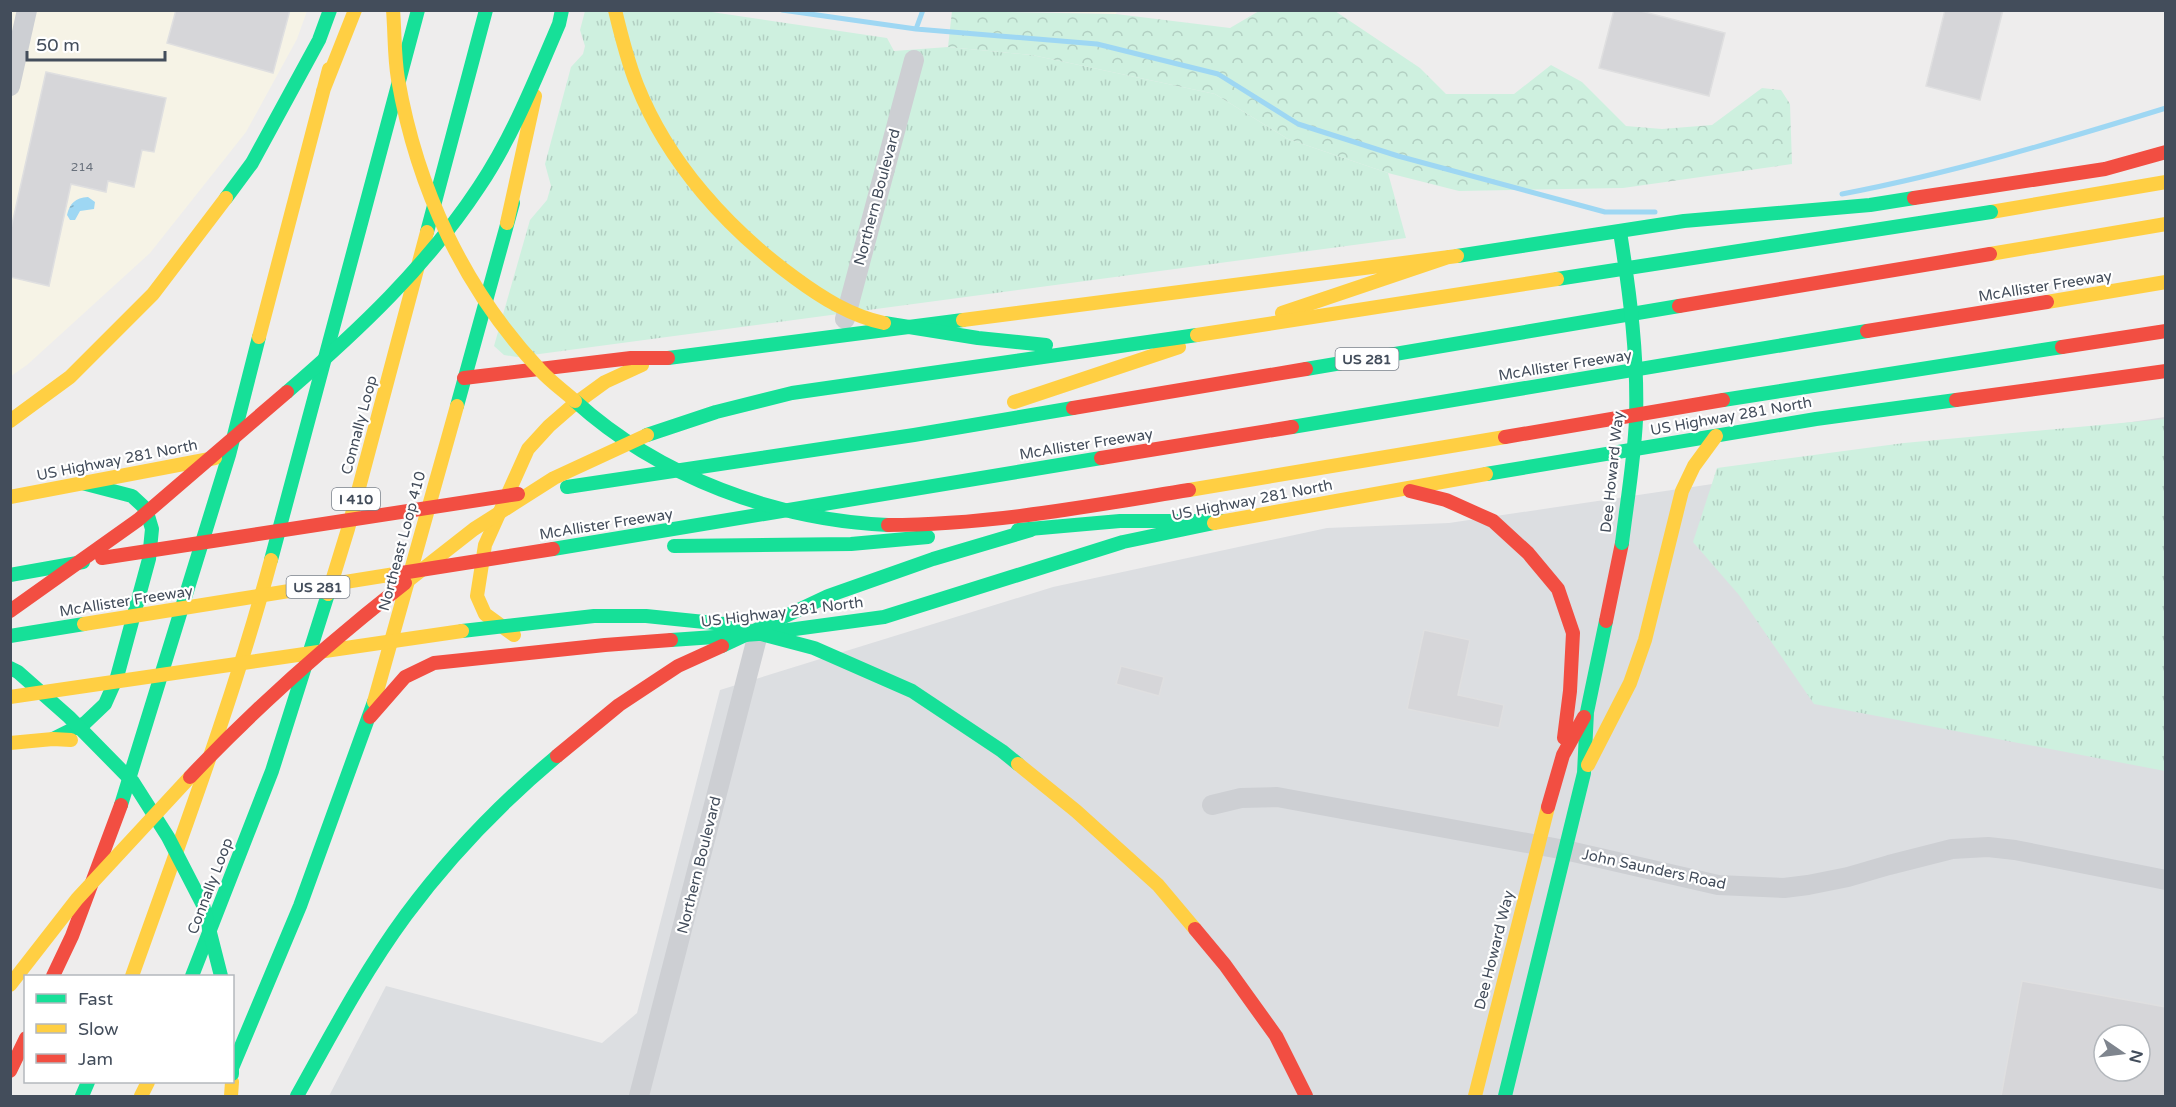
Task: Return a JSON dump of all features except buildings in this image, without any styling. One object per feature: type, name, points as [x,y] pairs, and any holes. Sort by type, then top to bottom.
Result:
[{"type":"main road","points":[[10,421],[70,377],[153,294],[252,163],[319,40],[330,10]]},
{"type":"main road","points":[[54,975],[72,936],[128,785],[229,455],[345,10]]},
{"type":"main road","points":[[323,91],[355,10]]},
{"type":"main road","points":[[393,10],[395,66],[407,129],[427,192],[454,250],[489,310],[511,338],[556,385],[614,433],[645,453],[701,481],[765,505],[826,520],[884,525],[935,525],[1127,501],[1992,357],[2166,331]]},
{"type":"main road","points":[[132,975],[205,772],[252,630],[417,10]]},
{"type":"main road","name":"Connally Loop","points":[[192,975],[272,771],[348,529],[486,10]]},
{"type":"main road","points":[[507,223],[553,10]]},
{"type":"main road","points":[[10,611],[138,520],[347,340],[416,270],[479,187],[502,147],[519,117],[564,10]]},
{"type":"main road","name":"Northeast Loop 410","points":[[234,1063],[300,906],[370,717],[564,10]]},
{"type":"main road","points":[[615,10],[627,56],[638,86],[668,148],[709,203],[763,255],[801,283],[837,305],[868,319],[943,334],[1022,344],[1113,348]]},
{"type":"main road","points":[[2105,169],[2166,152]]},
{"type":"main road","points":[[464,378],[631,358],[660,359],[1448,257],[1684,221],[1870,205],[2105,169],[2166,166]]},
{"type":"main road","points":[[10,985],[77,900],[195,772],[267,702],[360,619],[465,536],[554,478],[650,433],[716,412],[792,393],[1113,348],[1979,214],[2166,182]]},
{"type":"main road","name":"US 281","points":[[10,575],[102,558],[914,435],[2166,224]]},
{"type":"main road","name":"Dee Howard Way","points":[[1505,1096],[1584,772],[1587,712],[1622,543],[1633,460],[1636,402],[1633,328],[1620,232]]},
{"type":"main road","points":[[914,435],[1448,257]]},
{"type":"main road","name":"McAllister Freeway","points":[[10,636],[553,549],[2166,282]]},
{"type":"main road","points":[[605,645],[519,638],[485,614],[477,596],[485,545],[528,449],[549,426],[605,382],[632,368],[660,359]]},
{"type":"main road","name":"US Highway 281 North","points":[[370,717],[405,677],[434,663],[605,645],[758,634],[884,617],[1123,542],[1399,488],[1816,419],[2166,371]]},
{"type":"main road","points":[[1584,772],[1630,683],[1645,640],[1678,500],[1685,481],[1696,461],[1716,436]]},
{"type":"main road","name":"US Highway 281 North","points":[[10,497],[229,455]]},
{"type":"main road","points":[[53,739],[85,723],[105,704],[117,677],[149,559],[152,530],[146,509],[132,496],[82,483]]},
{"type":"main road","points":[[1399,488],[1446,500],[1493,521],[1528,553],[1558,589],[1573,633],[1563,754]]},
{"type":"main road","points":[[297,1096],[351,999],[405,916],[459,850],[542,769],[619,705],[678,666],[828,596],[933,559],[1127,501]]},
{"type":"main road","points":[[570,546],[851,544],[1119,521],[1223,522]]},
{"type":"main road","points":[[10,697],[432,634],[594,616],[646,616],[724,624],[814,648],[912,691],[1002,752],[1076,811],[1158,885],[1225,965],[1276,1036],[1306,1096]]},
{"type":"main road","points":[[10,668],[18,672],[69,717],[133,782],[168,837],[203,905],[221,975]]},
{"type":"main road","name":"Dee Howard Way","points":[[1475,1096],[1537,845],[1563,754],[1587,712]]},
{"type":"main road","points":[[10,743],[53,739],[95,741],[114,753],[128,785]]},
{"type":"main road","points":[[10,1071],[24,1042]]},
{"type":"street","points":[[10,86],[27,10]]},
{"type":"street","name":"Northern Boulevard","points":[[841,334],[914,60]]},
{"type":"street","name":"Northern Boulevard","points":[[639,1096],[758,634]]},
{"type":"street","name":"John Saunders Road","points":[[1212,805],[1241,798],[1277,797],[1565,850],[1718,885],[1784,888],[1808,885],[1848,877],[1952,849],[1988,847],[2166,880]]},
{"type":"shaded area","points":[[11,11],[307,11],[297,39],[246,132],[150,253],[27,365],[11,376]]},
{"type":"shaded area","points":[[1018,11],[1117,11],[1116,14]]},
{"type":"shaded area","points":[[2165,417],[2165,1096],[329,1096],[386,986],[602,1043],[637,1013],[720,690],[1053,587],[1327,528],[1449,523]]},
{"type":"green space","points":[[585,11],[705,11],[887,38],[894,51],[948,47],[1032,55],[1215,94],[1288,139],[1388,173],[1406,238],[517,357],[504,355],[494,346],[530,220],[547,200],[551,186],[545,164],[571,67],[583,54],[585,46],[580,30]]},
{"type":"green space","points":[[952,11],[1116,14],[1230,28],[1259,11],[1335,11],[1420,68],[1446,94],[1514,94],[1551,65],[1582,82],[1626,126],[1662,129],[1712,125],[1762,88],[1781,90],[1790,104],[1792,164],[1623,188],[1459,191],[1388,173],[1288,139],[1215,94],[1032,55],[948,47]]},
{"type":"green space","points":[[2165,419],[2165,771],[1814,704],[1739,595],[1693,542],[1717,468],[1904,443]]},
{"type":"water","points":[[88,197],[95,202],[94,209],[80,211],[75,220],[70,220],[67,215],[72,204],[76,200]]},
{"type":"waterway","points":[[782,10],[916,29],[1097,44],[1218,74],[1298,124],[1398,156],[1605,212],[1655,212]]},
{"type":"waterway","points":[[916,29],[923,10]]},
{"type":"waterway","points":[[1842,194],[1965,166],[2166,108]]},
{"type":"traffic: fast","points":[[226,198],[252,163],[319,40],[330,10]]},
{"type":"traffic: fast","points":[[271,560],[418,10]]},
{"type":"traffic: fast","points":[[427,232],[486,10]]},
{"type":"traffic: fast","points":[[287,392],[390,296],[459,216],[491,168],[513,128],[559,24],[562,10]]},
{"type":"traffic: fast","points":[[1457,256],[1684,221],[1870,205],[1914,198]]},
{"type":"traffic: fast","points":[[457,406],[513,203]]},
{"type":"traffic: fast","points":[[1557,279],[1991,212]]},
{"type":"traffic: fast","points":[[1620,232],[1636,373],[1634,451],[1622,543]]},
{"type":"traffic: fast","points":[[1306,369],[1679,306]]},
{"type":"traffic: fast","points":[[668,358],[963,320]]},
{"type":"traffic: fast","points":[[884,323],[978,338],[1046,345]]},
{"type":"traffic: fast","points":[[1292,427],[1867,331]]},
{"type":"traffic: fast","points":[[647,435],[716,412],[792,393],[1197,335]]},
{"type":"traffic: fast","points":[[121,805],[229,455],[259,337]]},
{"type":"traffic: fast","points":[[1723,400],[2062,347]]},
{"type":"traffic: fast","points":[[1486,474],[1816,419],[1956,400]]},
{"type":"traffic: fast","points":[[575,401],[608,428],[644,452],[721,490],[762,504],[804,514],[888,525]]},
{"type":"traffic: fast","points":[[567,487],[914,435],[1073,408]]},
{"type":"traffic: fast","points":[[553,549],[1101,458]]},
{"type":"traffic: fast","points":[[53,739],[85,723],[105,704],[117,677],[149,559],[152,529],[146,509],[132,496],[82,483]]},
{"type":"traffic: fast","points":[[1018,530],[1120,521],[1223,521]]},
{"type":"traffic: fast","points":[[671,640],[758,634],[884,617],[1123,542],[1214,523]]},
{"type":"traffic: fast","points":[[722,646],[828,596],[933,559],[1031,530]]},
{"type":"traffic: fast","points":[[674,546],[851,544],[928,537]]},
{"type":"traffic: fast","points":[[10,575],[83,562]]},
{"type":"traffic: fast","points":[[192,975],[272,771],[328,594]]},
{"type":"traffic: fast","points":[[462,631],[594,616],[646,616],[724,624],[814,648],[912,691],[1018,764]]},
{"type":"traffic: fast","points":[[1505,1096],[1584,773],[1587,712],[1606,621]]},
{"type":"traffic: fast","points":[[10,636],[84,624]]},
{"type":"traffic: fast","points":[[10,668],[18,672],[69,717],[133,782],[168,837],[203,905],[221,975]]},
{"type":"traffic: fast","points":[[234,1063],[300,906],[374,702]]},
{"type":"traffic: fast","points":[[297,1096],[362,981],[406,915],[477,831],[557,756]]},
{"type":"traffic: fast","points":[[82,1096],[88,1083]]},
{"type":"traffic: slow","points":[[323,91],[355,10]]},
{"type":"traffic: slow","points":[[393,10],[397,70],[406,120],[431,198],[448,236],[489,307],[514,340],[545,375],[575,401]]},
{"type":"traffic: slow","points":[[615,10],[630,66],[650,114],[665,141],[702,192],[746,238],[805,285],[848,311],[884,323]]},
{"type":"traffic: slow","points":[[259,337],[329,69]]},
{"type":"traffic: slow","points":[[507,223],[535,96]]},
{"type":"traffic: slow","points":[[1991,212],[2166,182]]},
{"type":"traffic: slow","points":[[10,421],[70,377],[153,294],[226,198]]},
{"type":"traffic: slow","points":[[1990,254],[2166,224]]},
{"type":"traffic: slow","points":[[328,594],[348,529],[427,232]]},
{"type":"traffic: slow","points":[[963,320],[1457,256]]},
{"type":"traffic: slow","points":[[1282,313],[1448,257]]},
{"type":"traffic: slow","points":[[1197,335],[1557,279]]},
{"type":"traffic: slow","points":[[2047,302],[2166,282]]},
{"type":"traffic: slow","points":[[1014,402],[1179,347]]},
{"type":"traffic: slow","points":[[514,635],[485,614],[477,596],[485,545],[528,449],[572,406],[605,382],[642,365]]},
{"type":"traffic: slow","points":[[374,702],[457,406]]},
{"type":"traffic: slow","points":[[405,583],[474,529],[554,478],[647,435]]},
{"type":"traffic: slow","points":[[1588,765],[1630,683],[1645,640],[1682,491],[1694,466],[1716,436]]},
{"type":"traffic: slow","points":[[1189,490],[1505,437]]},
{"type":"traffic: slow","points":[[10,497],[215,458]]},
{"type":"traffic: slow","points":[[1214,523],[1486,474]]},
{"type":"traffic: slow","points":[[132,975],[223,717],[271,560]]},
{"type":"traffic: slow","points":[[84,624],[395,574]]},
{"type":"traffic: slow","points":[[10,697],[462,631]]},
{"type":"traffic: slow","points":[[10,743],[53,739],[71,740]]},
{"type":"traffic: slow","points":[[1018,764],[1076,811],[1158,885],[1195,929]]},
{"type":"traffic: slow","points":[[10,985],[77,899],[190,777]]},
{"type":"traffic: slow","points":[[1475,1096],[1548,807]]},
{"type":"traffic: slow","points":[[141,1096],[148,1083]]},
{"type":"traffic: slow","points":[[231,1096],[232,1083]]},
{"type":"traffic: jam","points":[[1914,198],[2105,169],[2166,152]]},
{"type":"traffic: jam","points":[[1679,306],[1990,254]]},
{"type":"traffic: jam","points":[[1867,331],[2047,302]]},
{"type":"traffic: jam","points":[[2062,347],[2166,331]]},
{"type":"traffic: jam","points":[[464,378],[631,358],[668,358]]},
{"type":"traffic: jam","points":[[1073,408],[1306,369]]},
{"type":"traffic: jam","points":[[1956,400],[2166,371]]},
{"type":"traffic: jam","points":[[10,611],[138,520],[287,392]]},
{"type":"traffic: jam","points":[[1505,437],[1723,400]]},
{"type":"traffic: jam","points":[[1101,458],[1292,427]]},
{"type":"traffic: jam","points":[[888,525],[1002,518],[1189,490]]},
{"type":"traffic: jam","points":[[1410,491],[1446,500],[1493,521],[1528,553],[1558,589],[1573,633],[1570,691],[1564,738]]},
{"type":"traffic: jam","points":[[102,558],[518,494]]},
{"type":"traffic: jam","points":[[1606,621],[1622,543]]},
{"type":"traffic: jam","points":[[395,574],[553,549]]},
{"type":"traffic: jam","points":[[190,777],[294,676],[405,583]]},
{"type":"traffic: jam","points":[[370,717],[405,677],[434,663],[671,640]]},
{"type":"traffic: jam","points":[[557,756],[619,705],[678,666],[722,646]]},
{"type":"traffic: jam","points":[[1548,807],[1563,755],[1584,717]]},
{"type":"traffic: jam","points":[[53,975],[72,936],[121,805]]},
{"type":"traffic: jam","points":[[1195,929],[1225,965],[1276,1036],[1306,1096]]},
{"type":"traffic: jam","points":[[10,1071],[24,1042]]}]
